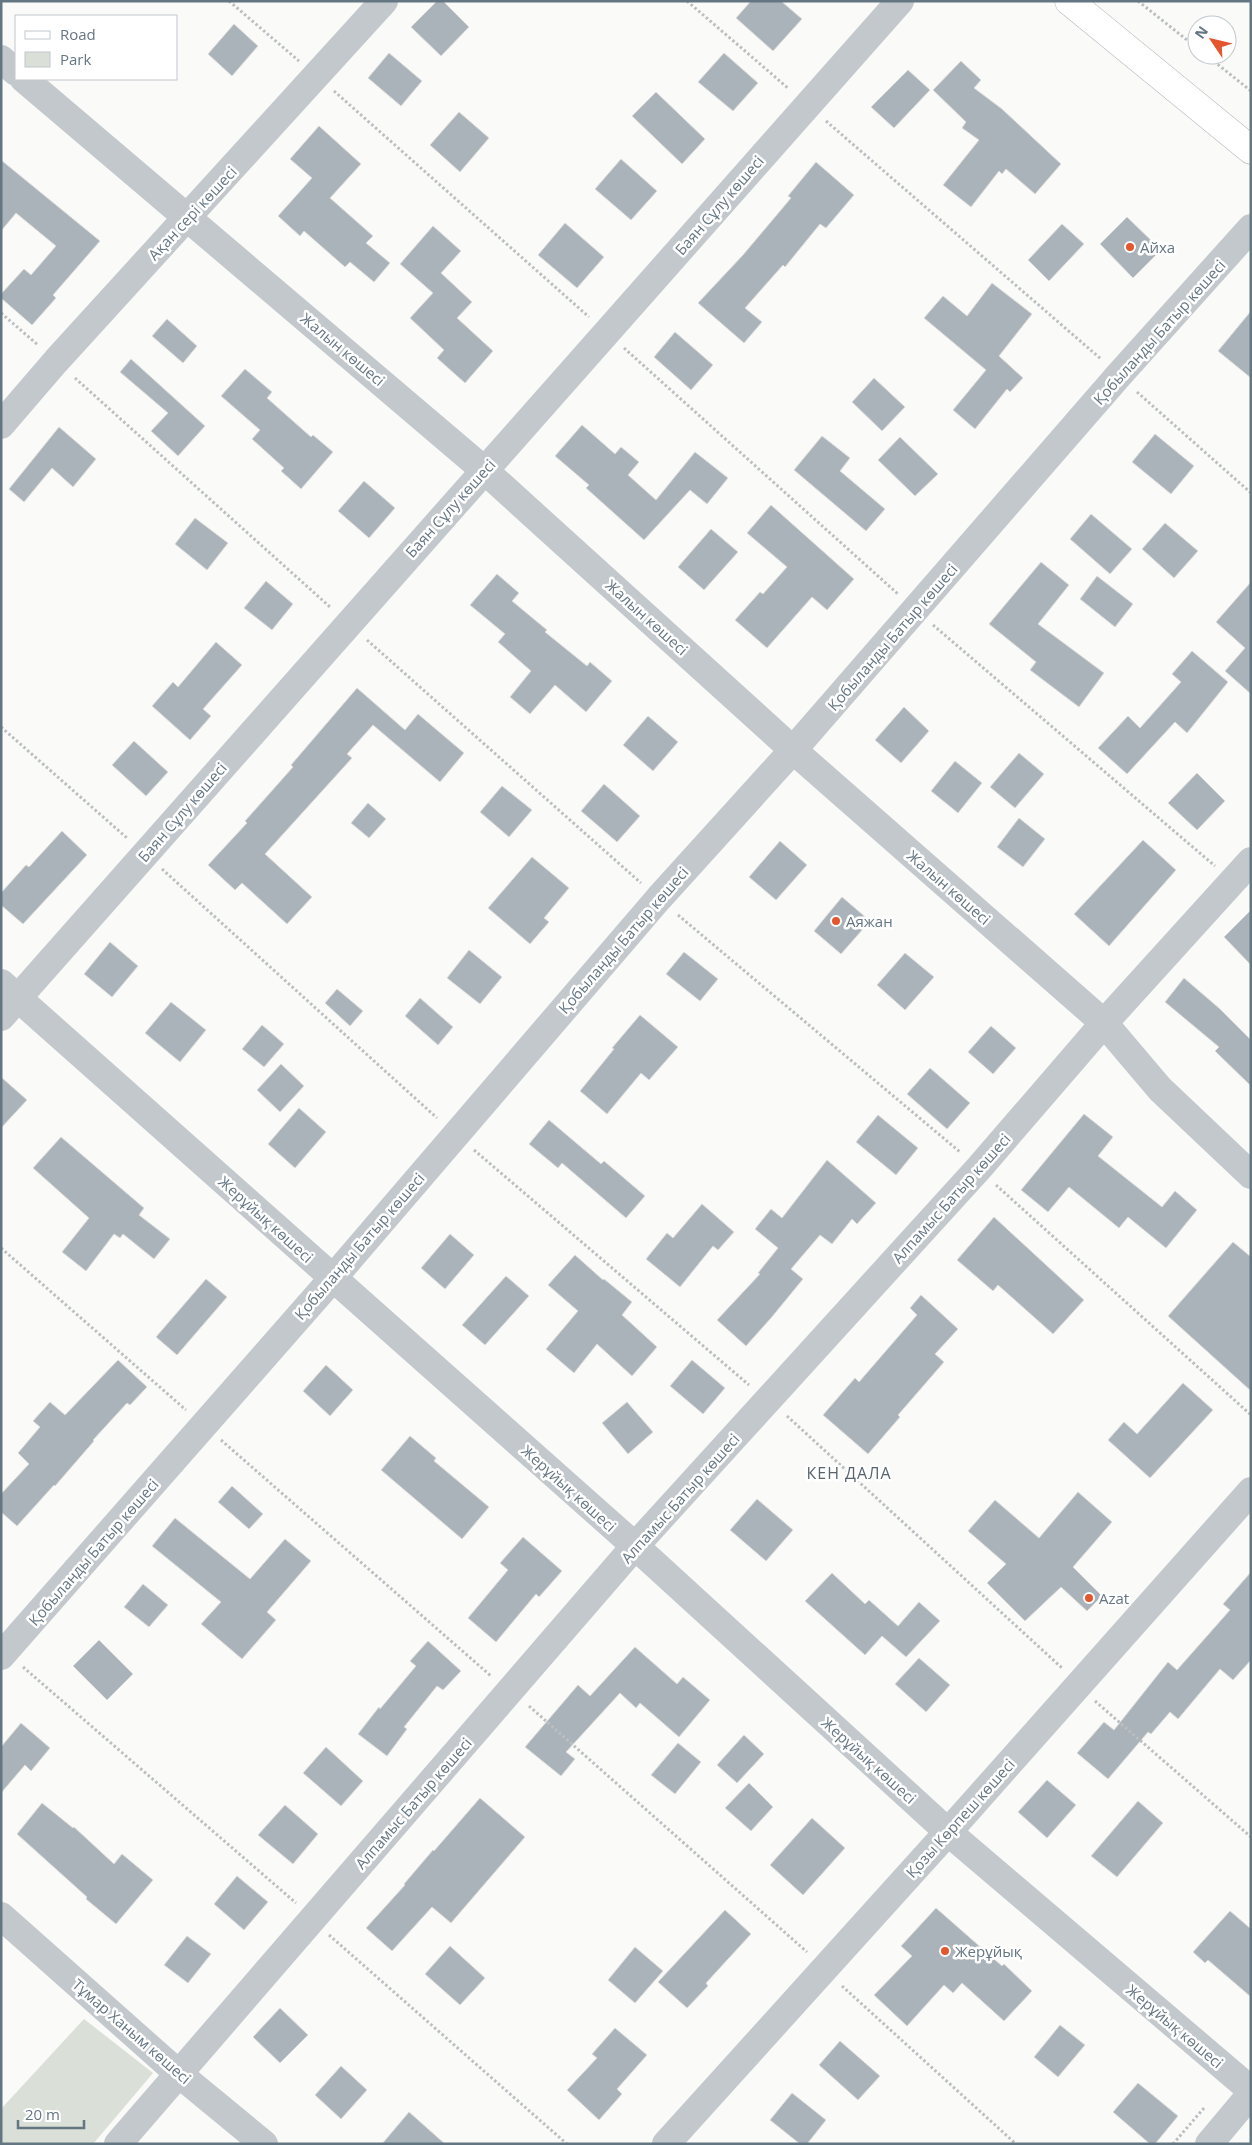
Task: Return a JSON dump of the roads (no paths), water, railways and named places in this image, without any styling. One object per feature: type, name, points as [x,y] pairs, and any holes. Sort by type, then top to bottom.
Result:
[{"type":"main road","points":[[1070,1],[1251,150]]},
{"type":"street","name":"Ақан сері көшесі","points":[[1,425],[56,361],[384,1]]},
{"type":"street","name":"Баян Сұлу көшесі","points":[[7,999],[145,854],[900,1]]},
{"type":"street","points":[[1,59],[15,71]]},
{"type":"street","name":"Жалын көшесі","points":[[25,80],[484,470],[793,750],[1104,1023],[1160,1089],[1251,1175]]},
{"type":"street","name":"Қобыланды Батыр көшесі","points":[[3,1654],[333,1278],[658,898],[793,750],[1119,375],[1251,228]]},
{"type":"street","name":"Алпамыс Батыр көшесі","points":[[118,2144],[635,1546],[979,1168],[1104,1023],[1251,861]]},
{"type":"street","name":"Жерұйық көшесі","points":[[7,999],[333,1278],[635,1546],[948,1832],[1251,2090]]},
{"type":"street","name":"Қозы Көрпеш көшесі","points":[[666,2144],[948,1832],[1251,1491]]},
{"type":"street","name":"Тұмар Ханым көшесі","points":[[1,1916],[179,2074],[264,2144]]},
{"type":"street","points":[[1209,2144],[1251,2094]]},
{"type":"place","name":"Айха","points":[[1130,247]]},
{"type":"place","name":"Аяжан","points":[[836,921]]},
{"type":"place","name":"Azat","points":[[1089,1598]]},
{"type":"place","name":"Жерұйық","points":[[945,1951]]},
{"type":"district","name":"КЕН ДАЛА","points":[[849,1473]]}]
